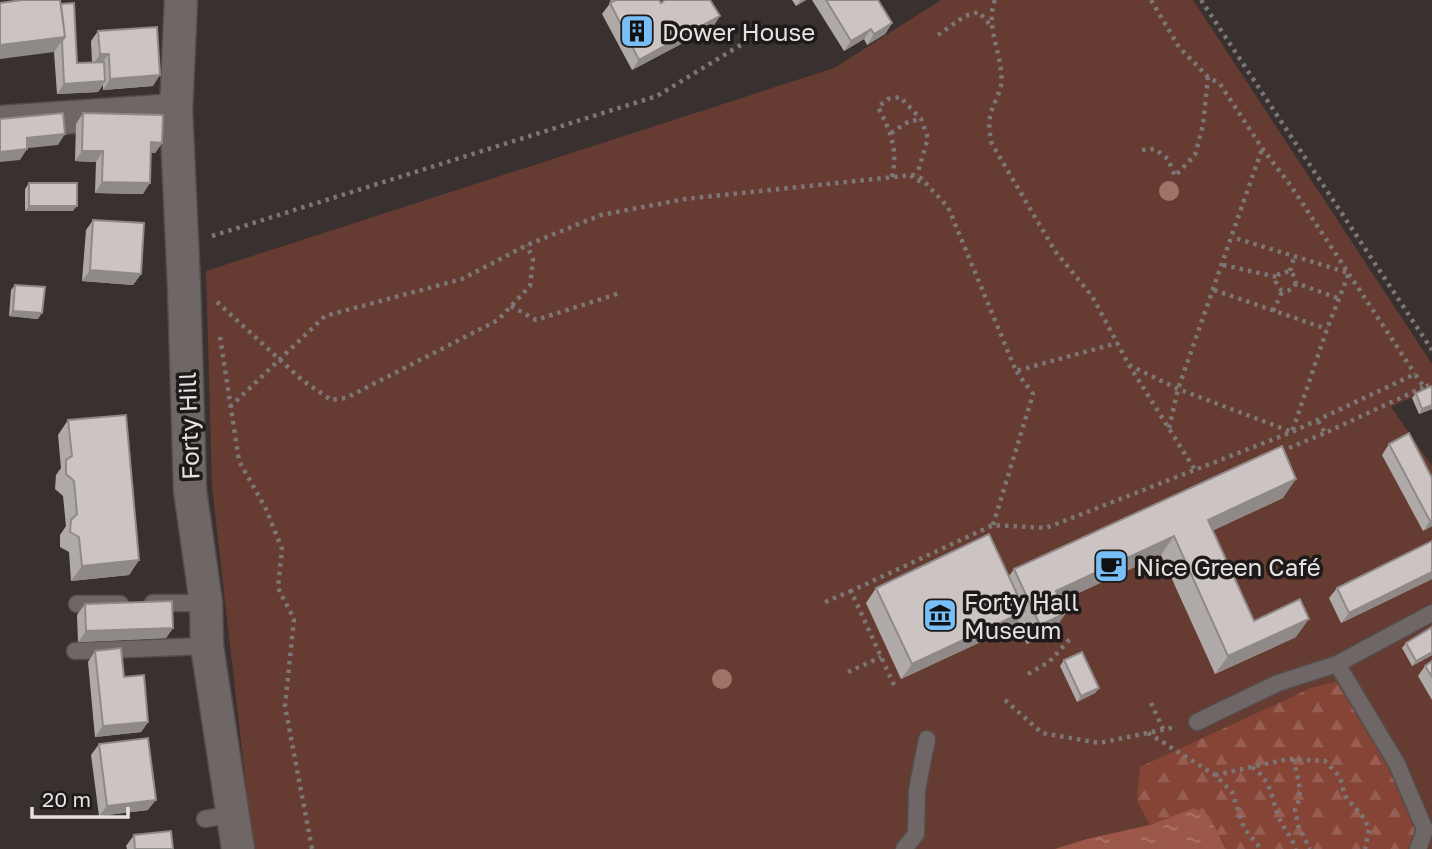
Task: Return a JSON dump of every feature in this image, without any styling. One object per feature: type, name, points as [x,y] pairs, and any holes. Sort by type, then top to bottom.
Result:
[{"type":"street","name":"Forty Hill","points":[[181,0],[176,110],[190,490],[206,603],[219,816],[238,849]]},
{"type":"street","points":[[0,122],[176,110]]},
{"type":"lane","points":[[77,604],[206,603]]},
{"type":"lane","points":[[1197,722],[1278,683],[1337,664],[1432,613]]},
{"type":"lane","points":[[75,652],[207,646]]},
{"type":"lane","points":[[1337,664],[1397,764],[1425,830],[1418,849]]},
{"type":"lane","points":[[905,849],[916,834],[917,790],[927,739]]},
{"type":"path","points":[[1151,0],[1179,47],[1208,77],[1220,84],[1424,387]]},
{"type":"path","points":[[1201,0],[1432,350]]},
{"type":"path","points":[[939,34],[994,1]]},
{"type":"path","points":[[994,1],[992,26],[998,51],[1001,87],[988,127],[992,144],[1055,251],[1092,296],[1129,365],[1195,470]]},
{"type":"path","points":[[979,12],[992,26]]},
{"type":"path","points":[[182,246],[657,96],[757,35]]},
{"type":"path","points":[[1142,150],[1155,149],[1168,159],[1175,176],[1195,155],[1203,125],[1208,77]]},
{"type":"path","points":[[892,177],[895,161],[891,133],[878,107],[888,99],[900,97],[920,119],[928,138],[914,175]]},
{"type":"path","points":[[891,133],[908,122],[920,119]]},
{"type":"path","points":[[1169,428],[1178,389],[1262,148]]},
{"type":"path","points":[[230,407],[325,316],[462,279],[527,245],[601,215],[685,199],[914,175],[925,182],[948,207],[1016,371],[1033,394],[993,526]]},
{"type":"path","points":[[1232,237],[1349,274]]},
{"type":"path","points":[[217,313],[215,300],[302,380],[331,400],[346,398],[498,320],[530,286],[533,260],[527,245]]},
{"type":"path","points":[[1290,271],[1294,257]]},
{"type":"path","points":[[1223,265],[1277,277]]},
{"type":"path","points":[[1290,271],[1296,283],[1291,290],[1283,290],[1277,285],[1277,277],[1282,272],[1290,271]]},
{"type":"path","points":[[1292,432],[1349,274]]},
{"type":"path","points":[[1296,283],[1340,299]]},
{"type":"path","points":[[1214,290],[1327,329]]},
{"type":"path","points":[[1273,311],[1283,290]]},
{"type":"path","points":[[511,306],[536,320],[620,293]]},
{"type":"path","points":[[219,326],[239,461],[267,509],[282,549],[278,588],[294,619],[285,706],[312,849]]},
{"type":"path","points":[[1016,371],[1117,343]]},
{"type":"path","points":[[1129,365],[1178,389],[1292,432]]},
{"type":"path","points":[[825,601],[993,526],[1046,528],[1292,432],[1415,374]]},
{"type":"path","points":[[1289,448],[1432,384]]},
{"type":"path","points":[[1318,421],[1325,433]]},
{"type":"path","points":[[851,591],[894,685]]},
{"type":"path","points":[[1028,674],[1049,662],[1070,639]]},
{"type":"path","points":[[848,672],[881,657]]},
{"type":"path","points":[[1005,699],[1042,733],[1099,743],[1197,722]]},
{"type":"path","points":[[1152,704],[1163,729]]},
{"type":"path","points":[[1148,733],[1215,775],[1232,792],[1244,828],[1261,849]]},
{"type":"path","points":[[1215,775],[1293,759],[1325,761],[1340,778],[1345,796],[1364,818],[1369,829],[1365,849]]},
{"type":"path","points":[[1293,759],[1299,782],[1300,799],[1295,809],[1298,825],[1310,849]]},
{"type":"path","points":[[1251,767],[1263,775],[1274,795],[1280,820],[1292,836],[1296,849]]},
{"type":"shaded area","points":[[941,0],[1193,0],[1432,364],[1432,388],[1391,407],[1432,466],[1432,849],[253,849],[212,486],[206,271],[834,68]]},
{"type":"green space","points":[[1338,681],[1395,770],[1417,830],[1410,849],[1226,849],[1223,840],[1194,808],[1150,825],[1137,801],[1140,767],[1311,688]]},
{"type":"water","points":[[1194,808],[1209,816],[1226,849],[1055,849],[1150,825]]},
{"type":"building","points":[[60,0],[65,37],[0,45],[0,3]]},
{"type":"building","points":[[616,0],[659,0],[661,3],[665,0],[710,0],[720,16],[639,60],[610,3]]},
{"type":"building","points":[[826,0],[878,0],[892,23],[874,34],[871,29],[851,41]]},
{"type":"building","points":[[74,3],[77,63],[104,62],[105,81],[64,84],[62,41],[65,37],[61,4]]},
{"type":"building","points":[[157,27],[160,75],[110,79],[109,54],[100,54],[98,31]]},
{"type":"building","points":[[63,113],[65,134],[27,138],[27,149],[0,152],[0,119]]},
{"type":"building","points":[[83,113],[163,115],[162,143],[151,142],[150,183],[102,182],[103,151],[82,151]]},
{"type":"building","points":[[29,183],[77,183],[77,206],[29,206]]},
{"type":"building","points":[[93,220],[144,223],[141,274],[90,270]]},
{"type":"building","points":[[15,285],[45,287],[42,313],[13,311]]},
{"type":"building","points":[[1432,386],[1432,405],[1422,409],[1416,393]]},
{"type":"building","points":[[126,415],[139,560],[82,566],[79,537],[70,532],[71,520],[77,514],[74,481],[66,474],[66,460],[72,456],[68,420]]},
{"type":"building","points":[[1409,433],[1432,478],[1430,521],[1389,444]]},
{"type":"building","points":[[1282,446],[1296,479],[1208,520],[1254,621],[1300,599],[1309,619],[1228,656],[1174,536],[1056,591],[1066,613],[1040,625],[1014,569]]},
{"type":"building","name":"Forty Hall Museum","points":[[989,534],[1025,611],[912,664],[876,588]]},
{"type":"building","points":[[1432,541],[1432,572],[1349,613],[1337,588]]},
{"type":"building","points":[[172,601],[173,628],[86,631],[85,604]]},
{"type":"building","points":[[1432,627],[1432,652],[1416,661],[1406,643]]},
{"type":"building","points":[[121,648],[124,677],[144,675],[148,722],[103,726],[95,651]]},
{"type":"building","points":[[1082,652],[1099,688],[1081,696],[1064,660]]},
{"type":"building","points":[[1432,661],[1432,677],[1425,666]]},
{"type":"building","points":[[148,738],[156,800],[107,806],[99,744]]},
{"type":"building","points":[[171,831],[173,849],[135,849],[134,835]]},
{"type":"place","name":"Dower House","points":[[637,31]]},
{"type":"place","name":"Nice Green Café","points":[[1111,566]]},
{"type":"place","name":"Forty Hall Museum","points":[[940,615]]}]
